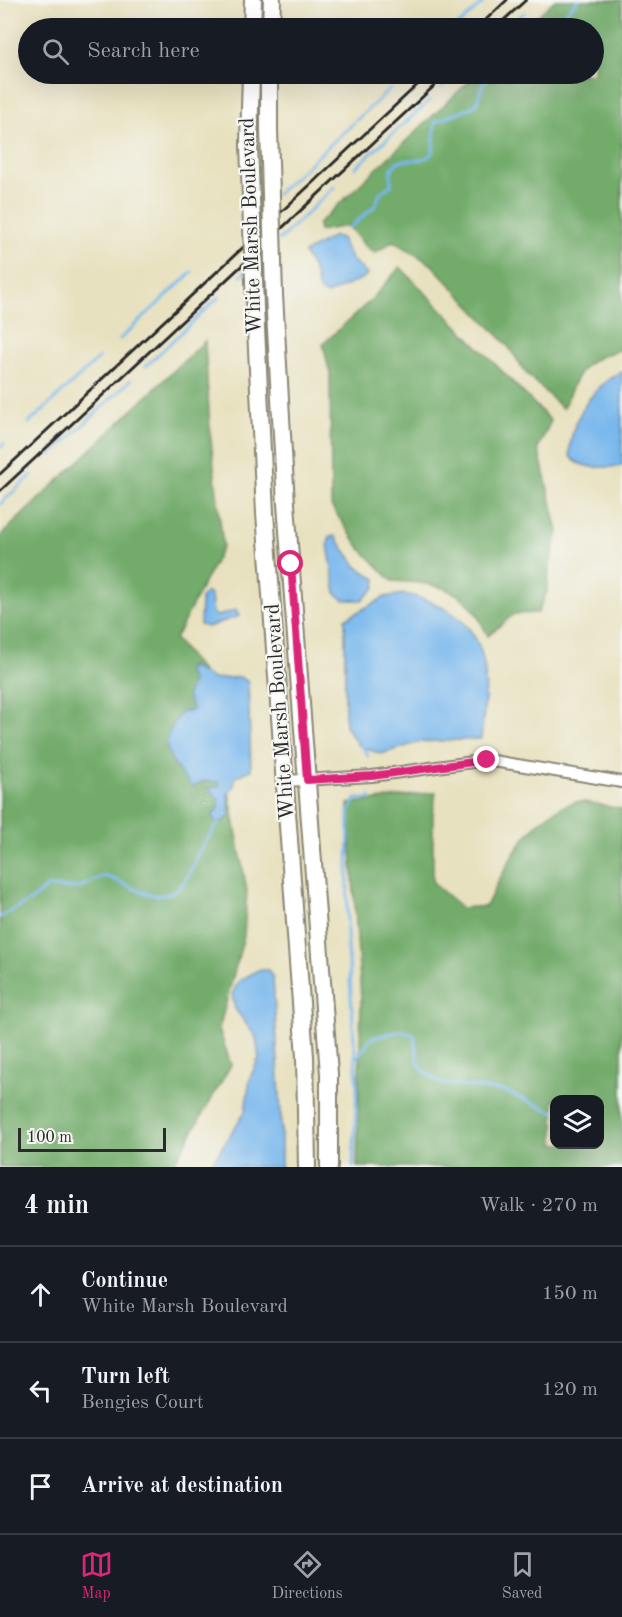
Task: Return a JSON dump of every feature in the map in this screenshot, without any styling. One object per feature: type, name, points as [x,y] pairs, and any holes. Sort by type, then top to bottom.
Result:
[{"type":"main road","points":[[252,18],[253,0]]},
{"type":"main road","points":[[271,18],[272,0]]},
{"type":"main road","name":"White Marsh Boulevard","points":[[251,84],[249,146],[265,513],[305,1057],[307,1167]]},
{"type":"main road","name":"White Marsh Boulevard","points":[[269,84],[274,295],[329,1074],[329,1167]]},
{"type":"street","points":[[285,781],[372,776],[487,760],[622,782]]},
{"type":"green space","points":[[555,0],[622,0],[622,349],[597,358],[583,369],[563,409],[526,373],[508,346],[431,264],[393,241],[375,253],[364,245],[348,226],[319,231],[318,224],[466,84],[604,84],[604,18],[535,18]]},
{"type":"green space","points":[[400,267],[551,421],[538,448],[558,531],[547,591],[538,613],[514,614],[488,636],[471,606],[452,592],[422,583],[392,581],[360,548],[331,506],[330,374],[323,344],[372,299]]},
{"type":"green space","points":[[205,341],[210,431],[223,546],[175,639],[221,694],[228,786],[247,891],[244,936],[219,1029],[231,1065],[172,1167],[0,1167],[0,536]]},
{"type":"green space","points":[[436,792],[433,814],[433,883],[462,908],[486,906],[520,844],[544,818],[559,808],[580,802],[622,809],[622,1167],[357,1167],[361,999],[348,804]]},
{"type":"water","points":[[334,236],[341,238],[351,259],[367,274],[326,295],[319,290],[314,271],[304,253]]},
{"type":"water","points":[[622,372],[622,466],[594,467],[581,464],[570,456],[570,444],[578,419],[592,395],[611,378]]},
{"type":"water","points":[[335,536],[357,567],[376,579],[375,588],[362,600],[345,600],[336,594],[328,544],[330,537]]},
{"type":"water","points":[[206,592],[211,596],[213,614],[218,616],[236,610],[239,616],[208,627],[200,625],[201,598]]},
{"type":"water","points":[[404,594],[444,608],[466,625],[474,636],[484,665],[486,683],[481,739],[420,742],[381,754],[359,746],[345,726],[345,619],[385,597]]},
{"type":"water","points":[[190,666],[213,679],[240,677],[248,682],[251,770],[235,777],[234,786],[228,794],[230,816],[218,824],[212,817],[219,807],[219,800],[208,788],[220,786],[219,782],[203,781],[193,787],[173,763],[167,748],[169,733],[181,712],[193,710],[187,696],[192,681],[187,670]]},
{"type":"water","points":[[258,970],[268,970],[273,978],[281,1115],[281,1167],[209,1167],[245,1112],[250,1078],[259,1058],[256,1037],[235,1009],[232,994],[239,981]]},
{"type":"waterway","points":[[466,18],[486,0]]},
{"type":"waterway","points":[[561,18],[578,0]]},
{"type":"waterway","points":[[518,18],[524,13]]},
{"type":"waterway","points":[[442,87],[445,84]]},
{"type":"waterway","points":[[349,228],[374,207],[381,192],[391,185],[391,170],[397,162],[420,160],[433,152],[435,122],[476,105],[483,84]]},
{"type":"waterway","points":[[277,194],[391,88]]},
{"type":"waterway","points":[[355,168],[429,101]]},
{"type":"waterway","points":[[279,240],[334,187]]},
{"type":"waterway","points":[[241,276],[248,269]]},
{"type":"waterway","points":[[120,339],[192,272]]},
{"type":"waterway","points":[[146,366],[219,297]]},
{"type":"waterway","points":[[29,423],[99,358]]},
{"type":"waterway","points":[[51,455],[131,380]]},
{"type":"waterway","points":[[0,447],[4,444]]},
{"type":"waterway","points":[[0,504],[32,475]]},
{"type":"waterway","points":[[361,745],[368,756]]},
{"type":"waterway","points":[[353,1167],[357,1085],[347,933],[349,812],[356,799],[370,799],[370,796]]},
{"type":"waterway","points":[[0,917],[30,901],[47,887],[78,888],[104,876],[153,895],[170,893],[177,890],[187,878],[201,847],[218,824]]},
{"type":"waterway","points":[[357,1057],[371,1038],[401,1031],[414,1035],[418,1062],[423,1070],[440,1083],[503,1091],[550,1110]]},
{"type":"railway","points":[[488,18],[507,0]]},
{"type":"railway","points":[[506,18],[526,0]]},
{"type":"railway","points":[[0,474],[418,84]]},
{"type":"railway","points":[[0,491],[436,84]]},
{"type":"route","points":[[291,564],[307,780],[372,776],[487,760]]}]
